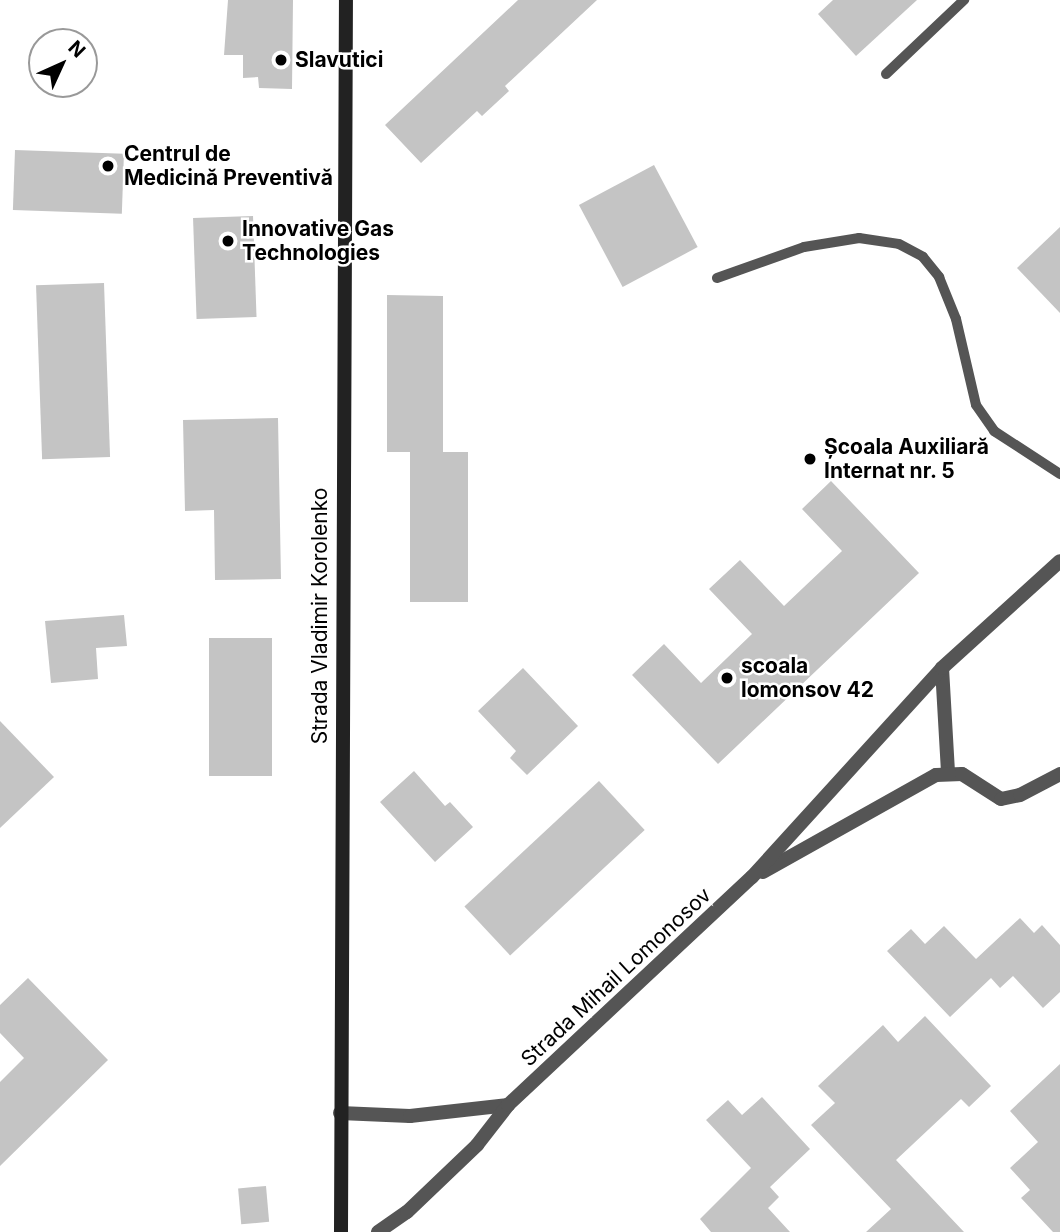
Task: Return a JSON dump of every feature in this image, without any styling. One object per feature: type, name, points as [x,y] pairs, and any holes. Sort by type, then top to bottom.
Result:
[{"type":"main road","name":"Strada Vladimir Korolenko","points":[[341,1232],[346,0]]},
{"type":"street","name":"Strada Mihail Lomonosov","points":[[378,1232],[407,1212],[477,1145],[508,1105],[752,877],[942,668],[1060,561]]},
{"type":"street","points":[[942,668],[948,771],[962,774],[1001,799],[1020,795],[1060,774]]},
{"type":"street","name":"Strada Mihail Lomonosov","points":[[752,877],[948,771]]},
{"type":"street","points":[[340,1113],[410,1116],[508,1105]]},
{"type":"lane","points":[[887,74],[964,0]]},
{"type":"lane","points":[[717,278],[804,247],[859,238],[899,244],[911,251],[939,277],[952,308],[976,405],[994,431],[1060,474]]},
{"type":"building","points":[[228,0],[293,0],[292,89],[259,88],[258,77],[243,78],[243,55],[224,55]]},
{"type":"building","points":[[518,0],[597,0],[505,86],[509,91],[482,116],[477,111],[421,163],[385,125]]},
{"type":"building","points":[[833,0],[917,0],[856,56],[818,14]]},
{"type":"building","points":[[15,150],[124,154],[122,214],[13,210]]},
{"type":"building","points":[[654,165],[698,247],[623,287],[579,205]]},
{"type":"building","points":[[253,216],[257,317],[197,319],[193,218]]},
{"type":"building","points":[[1060,227],[1060,313],[1017,268]]},
{"type":"building","points":[[104,283],[110,457],[42,459],[36,285]]},
{"type":"building","points":[[387,295],[443,296],[443,452],[468,452],[468,602],[410,602],[410,452],[387,452]]},
{"type":"building","points":[[278,418],[281,579],[215,580],[214,510],[185,511],[183,420]]},
{"type":"building","points":[[831,481],[919,573],[718,764],[632,675],[664,644],[701,683],[752,634],[709,589],[740,560],[784,606],[842,551],[802,509]]},
{"type":"building","points":[[124,615],[127,646],[96,648],[98,679],[51,683],[45,621]]},
{"type":"building","points":[[209,638],[272,638],[272,776],[209,776]]},
{"type":"building","points":[[523,668],[578,726],[527,775],[510,758],[516,751],[478,711]]},
{"type":"building","points":[[0,721],[54,777],[0,828]]},
{"type":"building","points":[[414,771],[445,806],[450,802],[473,827],[435,862],[380,802]]},
{"type":"building","points":[[599,781],[645,830],[510,955],[464,906]]},
{"type":"building","points":[[1020,918],[1034,933],[1042,925],[1060,945],[1060,992],[1043,1008],[1013,976],[1000,988],[991,978],[950,1017],[887,951],[911,929],[925,944],[944,926],[976,959]]},
{"type":"building","points":[[28,978],[108,1060],[0,1166],[0,1082],[24,1058],[0,1033],[0,1005]]},
{"type":"building","points":[[925,1016],[991,1086],[969,1107],[961,1099],[896,1160],[964,1232],[866,1232],[891,1209],[811,1125],[835,1103],[818,1086],[883,1025],[898,1042]]},
{"type":"building","points":[[1060,1064],[1060,1232],[1053,1232],[1021,1198],[1030,1190],[1010,1168],[1038,1142],[1010,1111]]},
{"type":"building","points":[[762,1097],[810,1149],[770,1187],[779,1197],[768,1208],[790,1232],[711,1232],[700,1219],[751,1168],[706,1120],[728,1100],[742,1115]]},
{"type":"building","points":[[266,1186],[269,1222],[241,1224],[238,1188]]},
{"type":"place","name":"Slavutici","points":[[281,60]]},
{"type":"place","name":"Centrul de Medicină Preventivă","points":[[108,166]]},
{"type":"place","name":"Innovative Gas Technologies","points":[[228,241]]},
{"type":"place","name":"Școala Auxiliară Internat nr. 5","points":[[810,459]]},
{"type":"place","name":"scoala lomonsov 42","points":[[727,678]]}]
